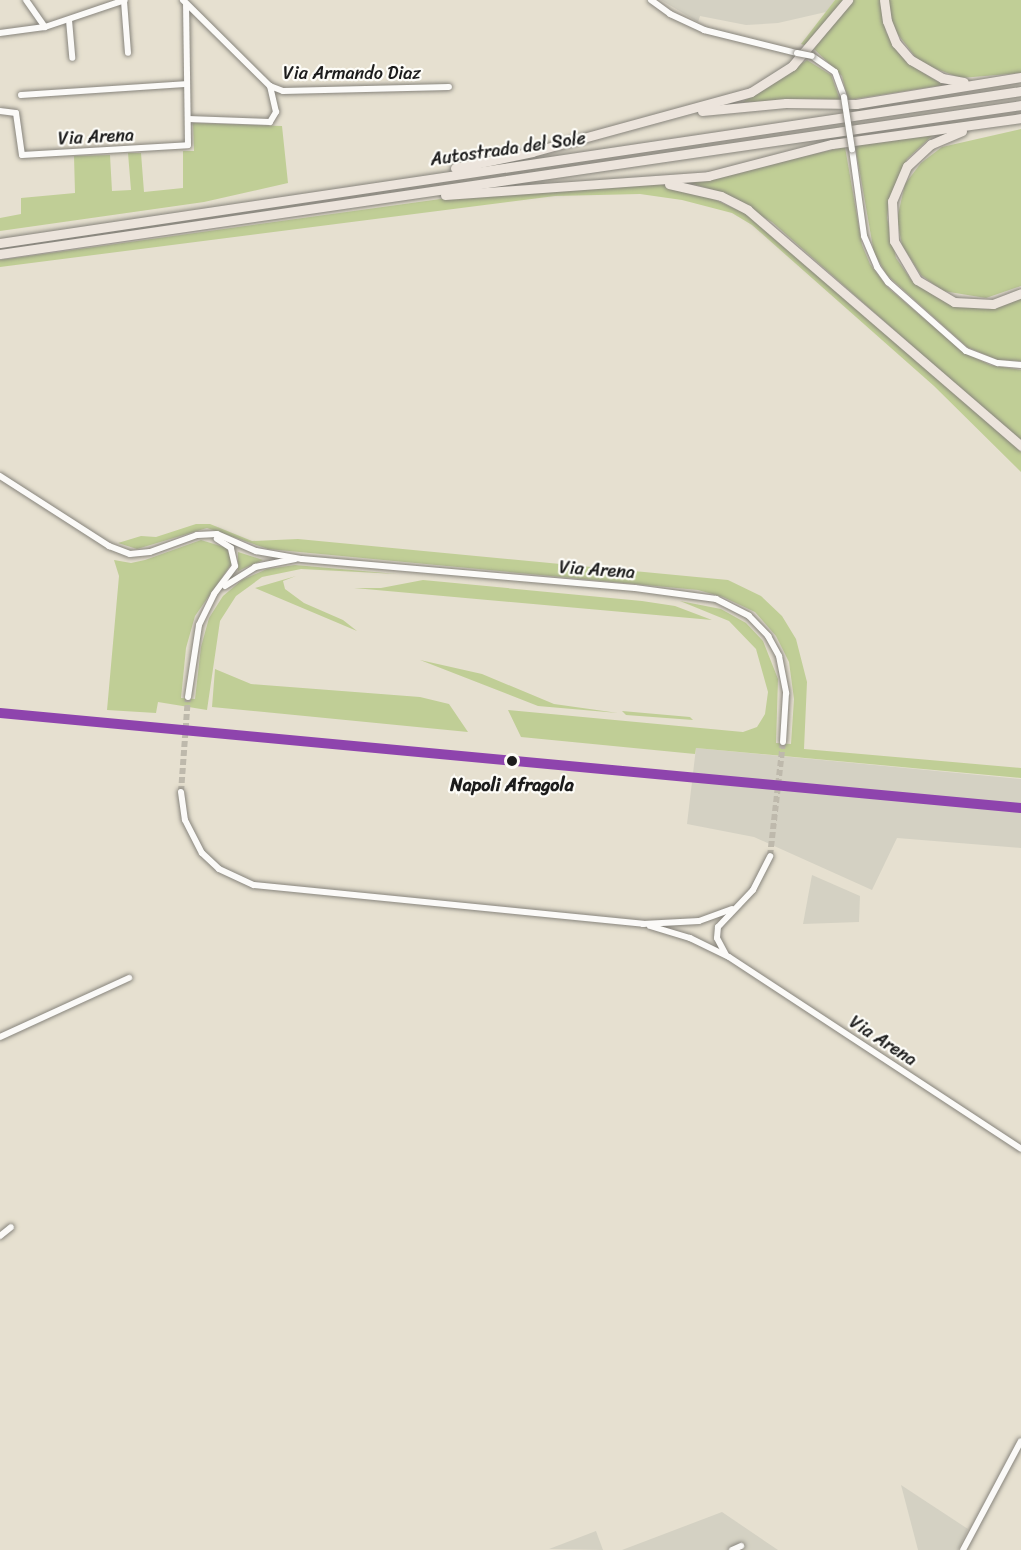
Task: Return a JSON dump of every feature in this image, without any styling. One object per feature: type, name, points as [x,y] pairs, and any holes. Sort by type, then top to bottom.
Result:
[{"type":"highway","points":[[366,187],[532,152],[751,92],[769,83],[809,50],[848,0]]},
{"type":"highway","points":[[884,0],[887,21],[896,42],[911,60],[942,78],[976,83]]},
{"type":"highway","points":[[669,115],[752,105],[856,104],[1021,77]]},
{"type":"highway","name":"Autostrada del Sole","points":[[0,243],[1021,91]]},
{"type":"highway","name":"Autostrada del Sole","points":[[0,254],[1021,105]]},
{"type":"highway","points":[[309,209],[484,191],[655,183],[708,176],[832,144],[1021,118]]},
{"type":"highway","points":[[983,124],[931,144],[907,166],[892,201],[894,242],[917,280],[954,302],[993,304],[1021,293]]},
{"type":"highway","points":[[655,183],[693,187],[748,210],[1021,446]]},
{"type":"street","points":[[26,0],[45,27]]},
{"type":"street","points":[[100,0],[104,8]]},
{"type":"street","points":[[0,33],[45,27],[124,0],[128,53]]},
{"type":"street","points":[[651,0],[669,14],[704,30],[812,56],[835,72],[844,97],[864,236],[877,267],[888,282],[966,351],[998,363],[1021,364]]},
{"type":"street","name":"Via Arena","points":[[0,111],[16,112],[22,155],[183,147],[190,140],[185,84],[185,2]]},
{"type":"street","name":"Via Armando Diaz","points":[[185,2],[270,86],[283,91],[449,87]]},
{"type":"street","points":[[69,20],[72,58]]},
{"type":"street","points":[[21,95],[185,84]]},
{"type":"street","points":[[188,119],[270,122],[276,112],[270,86]]},
{"type":"street","points":[[0,476],[123,552],[150,552],[206,534]]},
{"type":"street","name":"Via Arena","points":[[206,534],[217,534],[256,551],[302,559],[681,592],[730,604],[762,628],[779,656],[786,693],[783,742]]},
{"type":"street","name":"Via Arena","points":[[188,697],[196,636],[208,604],[231,575],[235,561],[228,545],[206,534]]},
{"type":"street","name":"Via Arena","points":[[208,604],[234,579],[255,567],[302,559]]},
{"type":"street","name":"Via Arena","points":[[181,792],[188,827],[202,853],[225,873],[254,885],[643,924],[699,921],[732,909]]},
{"type":"street","name":"Via Arena","points":[[729,957],[719,946],[716,932],[732,909],[753,890],[770,856]]},
{"type":"street","name":"Via Arena","points":[[643,924],[690,938],[729,957],[1021,1149]]},
{"type":"street","points":[[0,1037],[129,978]]},
{"type":"street","points":[[0,1236],[10,1227]]},
{"type":"street","points":[[963,1550],[1021,1441]]},
{"type":"street","points":[[732,1550],[741,1546]]},
{"type":"shaded area","points":[[661,0],[835,0],[826,12],[778,23],[746,25],[700,16],[698,22]]},
{"type":"shaded area","points":[[696,748],[1021,779],[1021,848],[897,838],[872,890],[754,837],[687,824]]},
{"type":"shaded area","points":[[812,875],[860,896],[859,922],[803,924]]},
{"type":"shaded area","points":[[901,1485],[968,1529],[958,1550],[918,1550]]},
{"type":"shaded area","points":[[722,1512],[778,1550],[622,1550]]},
{"type":"shaded area","points":[[596,1531],[603,1550],[549,1549]]},
{"type":"green space","points":[[835,0],[843,0],[807,46],[801,44]]},
{"type":"green space","points":[[850,0],[881,0],[886,32],[897,50],[909,64],[943,85],[848,100],[842,76],[814,49]]},
{"type":"green space","points":[[887,0],[1021,0],[1021,73],[961,78],[920,63],[893,28]]},
{"type":"green space","points":[[807,60],[831,75],[840,100],[743,102]]},
{"type":"green space","points":[[193,123],[282,126],[288,183],[204,202],[0,231],[0,218],[21,214],[21,198],[75,193],[74,156],[110,155],[112,191],[131,190],[128,153],[141,153],[144,192],[183,188],[183,151],[194,151]]},
{"type":"green space","points":[[1021,129],[1021,286],[986,298],[943,291],[921,275],[902,245],[897,219],[905,184],[921,163],[942,147]]},
{"type":"green space","points":[[934,134],[907,159],[889,200],[887,218],[896,258],[912,281],[951,305],[985,309],[1021,299],[1021,361],[998,360],[967,347],[887,275],[874,253],[855,145]]},
{"type":"green space","points":[[845,147],[862,245],[870,264],[887,287],[963,352],[990,365],[1021,370],[1021,442],[772,222],[720,192],[687,182]]},
{"type":"green space","points":[[655,183],[698,192],[753,217],[1013,442],[1021,452],[1021,472],[934,386],[752,225],[732,213],[682,200],[640,194],[555,196],[0,267],[0,260],[484,193]]},
{"type":"green space","points":[[196,524],[210,524],[252,541],[298,539],[728,580],[761,596],[782,616],[796,639],[807,682],[804,749],[1021,768],[1021,778],[696,748],[695,754],[521,737],[508,710],[743,732],[757,727],[765,714],[768,692],[756,649],[729,621],[680,601],[721,609],[746,623],[763,641],[778,679],[776,743],[791,744],[794,699],[789,662],[776,636],[755,612],[723,597],[698,590],[268,549],[207,528],[137,549],[118,543],[141,536],[156,537]]},
{"type":"green space","points":[[201,540],[227,548],[232,563],[195,616],[186,648],[181,698],[195,699],[201,647],[209,618],[223,596],[242,580],[267,569],[295,565],[397,574],[301,569],[262,577],[236,596],[220,621],[207,710],[158,702],[156,713],[107,710],[119,576],[114,560],[131,563],[145,560]]},
{"type":"green space","points":[[238,552],[263,560],[238,571]]},
{"type":"green space","points":[[296,576],[283,581],[285,589],[304,603],[343,620],[357,631],[255,588]]},
{"type":"green space","points":[[423,580],[642,601],[675,606],[712,620],[354,588],[381,588]]},
{"type":"green space","points":[[420,660],[482,674],[554,704],[618,713],[538,706]]},
{"type":"green space","points":[[215,669],[251,684],[420,697],[449,704],[468,732],[212,707]]},
{"type":"green space","points":[[622,711],[690,717],[693,720],[626,715]]},
{"type":"tunnel","points":[[181,792],[188,697]]},
{"type":"tunnel","points":[[770,856],[783,742]]},
{"type":"railway","points":[[0,713],[480,757]]},
{"type":"railway","points":[[533,763],[1021,808]]},
{"type":"transit line","points":[[0,713],[1021,808]]},
{"type":"place","name":"Napoli Afragola","points":[[512,761]]}]
